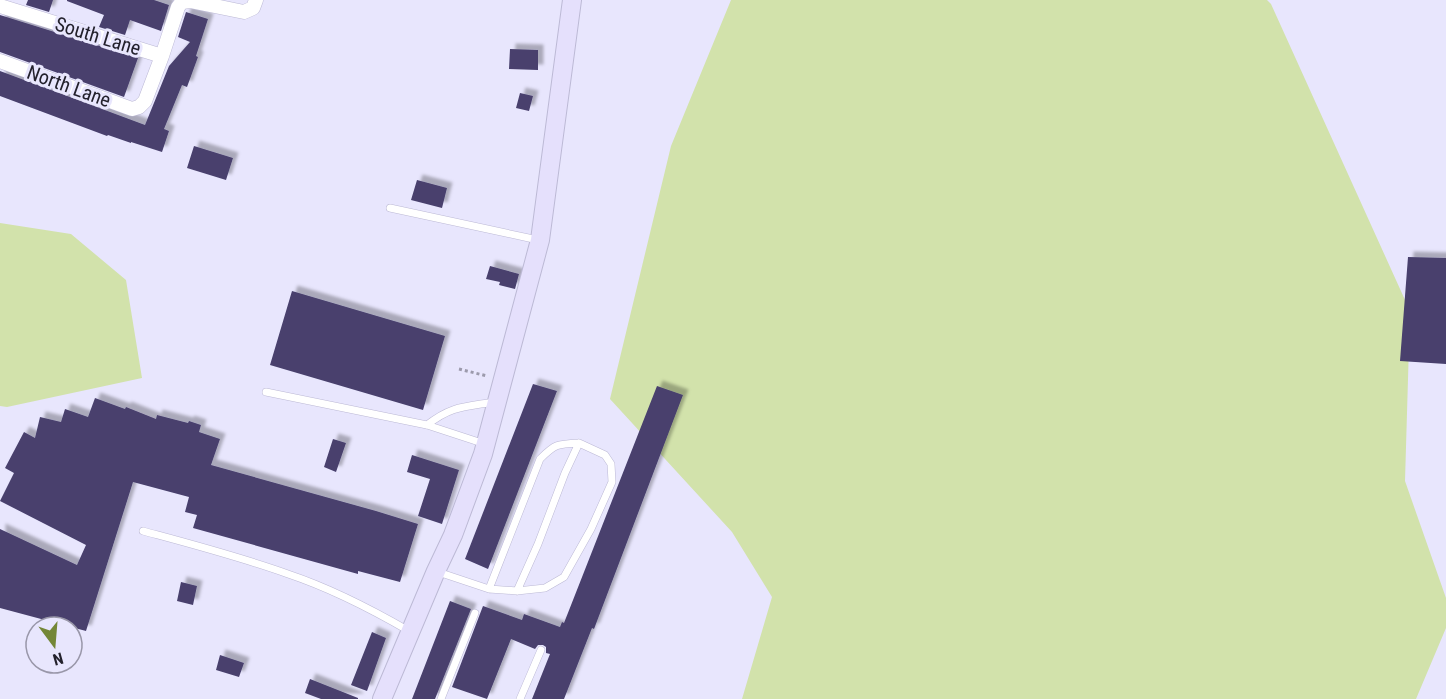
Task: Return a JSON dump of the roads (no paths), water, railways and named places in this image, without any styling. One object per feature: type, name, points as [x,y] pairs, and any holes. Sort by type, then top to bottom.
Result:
[{"type":"street","points":[[162,56],[182,1],[244,12],[253,8],[256,0]]},
{"type":"street","points":[[382,699],[453,535],[485,444],[503,380],[540,240],[573,0]]},
{"type":"street","name":"South Lane","points":[[0,6],[162,56]]},
{"type":"street","name":"North Lane","points":[[0,61],[132,109],[139,107],[145,101],[162,56]]},
{"type":"lane","points":[[390,208],[540,240]]},
{"type":"lane","points":[[266,392],[427,425],[485,444]]},
{"type":"lane","points":[[427,425],[440,415],[460,407],[496,402]]},
{"type":"lane","points":[[517,591],[579,443]]},
{"type":"lane","points":[[436,571],[489,589],[517,591],[544,588],[564,577],[591,529],[612,482],[611,464],[605,455],[579,443],[561,444],[552,448],[540,459],[489,589]]},
{"type":"lane","points":[[143,531],[290,574],[344,597],[410,631]]},
{"type":"lane","points":[[441,699],[475,613]]},
{"type":"lane","points":[[520,699],[540,650]]}]
